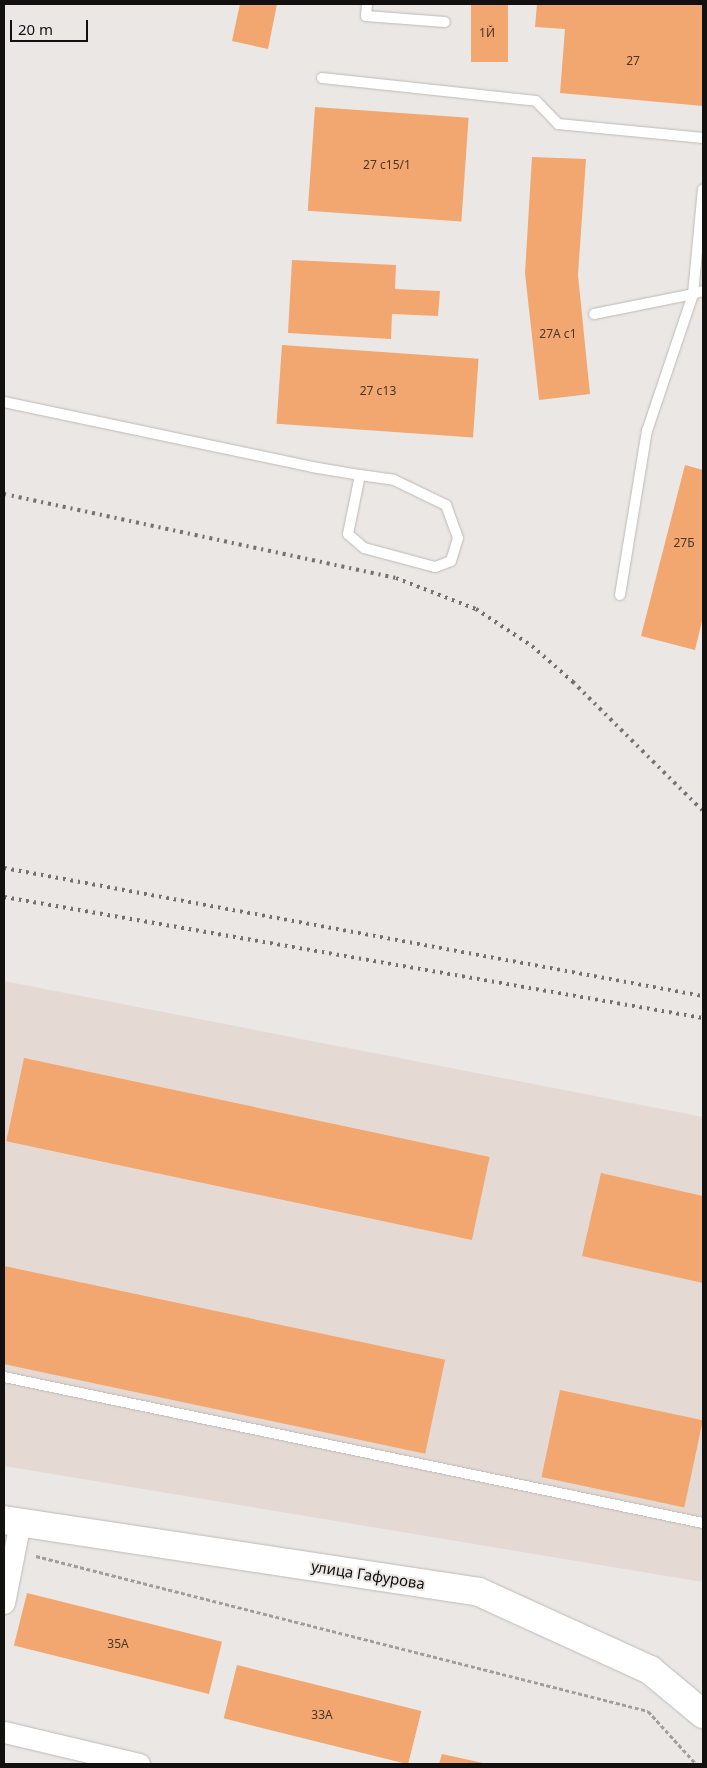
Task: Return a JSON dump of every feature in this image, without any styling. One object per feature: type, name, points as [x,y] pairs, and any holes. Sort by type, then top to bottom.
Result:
[{"type":"main road","name":"улица Гафурова","points":[[12,1521],[479,1592],[650,1670],[703,1714]]},
{"type":"street","points":[[4,1603],[14,1550],[12,1521]]},
{"type":"street","points":[[4,1732],[138,1764]]},
{"type":"lane","points":[[367,4],[366,16],[445,22]]},
{"type":"lane","points":[[322,78],[536,101],[558,124],[703,138]]},
{"type":"lane","points":[[620,595],[647,430],[698,293],[703,189]]},
{"type":"lane","points":[[594,314],[698,293]]},
{"type":"lane","points":[[4,402],[312,467],[394,480],[446,505],[458,538],[451,561],[435,567],[364,548],[348,534],[360,475]]},
{"type":"lane","points":[[4,1377],[703,1523]]},
{"type":"path","points":[[14,1550],[648,1711],[696,1764]]},
{"type":"shaded area","points":[[4,981],[703,1117],[703,1582],[4,1466]]},
{"type":"building","points":[[240,4],[277,4],[268,49],[232,41]]},
{"type":"building","points":[[471,4],[508,4],[508,62],[471,62]]},
{"type":"building","points":[[537,4],[703,4],[703,106],[560,93],[565,29],[535,27]]},
{"type":"building","points":[[315,107],[469,118],[461,221],[308,211]]},
{"type":"building","points":[[532,157],[586,159],[578,275],[590,394],[539,400],[525,273]]},
{"type":"building","points":[[292,260],[396,265],[395,289],[440,291],[438,316],[392,314],[391,339],[288,333]]},
{"type":"building","points":[[282,345],[479,359],[473,438],[276,424]]},
{"type":"building","points":[[685,465],[703,470],[703,617],[695,650],[641,636]]},
{"type":"building","points":[[24,1058],[490,1157],[472,1240],[6,1141]]},
{"type":"building","points":[[601,1173],[703,1196],[703,1283],[582,1256]]},
{"type":"building","points":[[4,1266],[445,1360],[425,1454],[4,1364]]},
{"type":"building","points":[[560,1390],[703,1420],[684,1507],[541,1477]]},
{"type":"building","points":[[27,1593],[222,1642],[209,1694],[14,1645]]},
{"type":"building","points":[[237,1665],[421,1711],[408,1764],[224,1718]]},
{"type":"building","points":[[442,1754],[483,1763],[483,1764],[439,1764]]},
{"type":"railway","points":[[4,494],[396,578],[476,609],[532,646],[573,682],[703,811]]},
{"type":"railway","points":[[4,868],[703,996]]},
{"type":"railway","points":[[4,897],[703,1018]]}]
